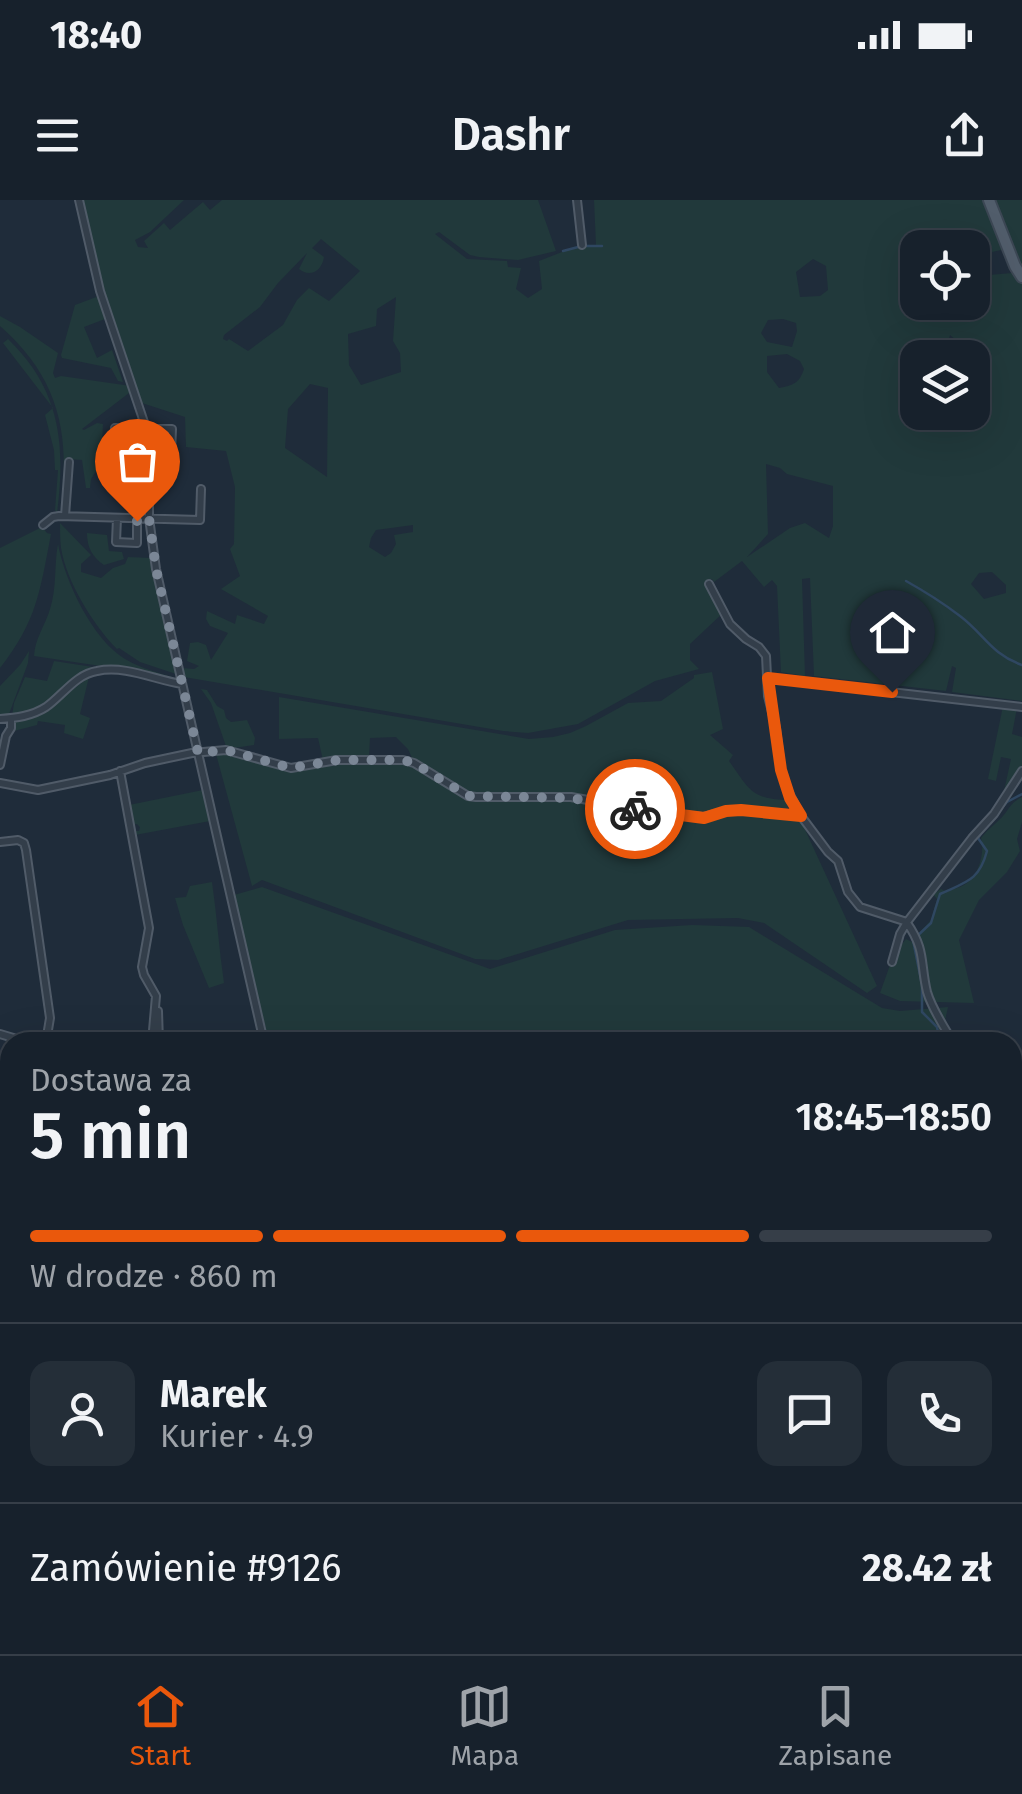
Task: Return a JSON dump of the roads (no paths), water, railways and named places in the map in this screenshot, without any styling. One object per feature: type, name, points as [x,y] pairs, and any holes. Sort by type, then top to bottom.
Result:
[{"type":"main road","points":[[988,200],[1022,277]]},
{"type":"street","points":[[78,200],[100,291],[148,429],[149,518],[156,569],[262,1032]]},
{"type":"street","points":[[577,200],[582,245]]},
{"type":"street","points":[[115,428],[148,429],[172,429],[170,478],[115,478],[115,428]]},
{"type":"street","points":[[65,516],[69,462]]},
{"type":"street","points":[[43,524],[53,516],[200,520],[201,490]]},
{"type":"street","points":[[117,518],[116,542],[137,542],[137,518]]},
{"type":"street","points":[[710,584],[737,632],[766,656],[781,770],[790,798],[838,861],[848,892],[860,908],[907,922],[923,954],[927,990],[948,1032]]},
{"type":"street","points":[[0,719],[26,715],[47,706],[82,677],[100,670],[132,671],[182,684]]},
{"type":"street","points":[[768,678],[1022,706]]},
{"type":"street","points":[[0,765],[11,718]]},
{"type":"street","points":[[0,784],[38,790],[146,763],[226,750],[291,768],[338,760],[402,760],[476,797],[571,798],[704,818],[741,810],[801,816]]},
{"type":"street","points":[[120,771],[148,928],[142,967],[157,1000],[156,1032]]},
{"type":"street","points":[[892,962],[907,922],[994,814],[1022,771]]},
{"type":"street","points":[[0,842],[20,840],[26,850],[49,1032]]},
{"type":"waterway","points":[[563,251],[602,246]]},
{"type":"waterway","points":[[906,581],[960,616],[995,649],[1022,665]]},
{"type":"waterway","points":[[1000,810],[1022,794]]},
{"type":"waterway","points":[[938,1032],[922,1012],[922,985],[913,940],[931,923],[940,894],[970,879],[980,869],[987,851],[978,838],[982,832]]}]
